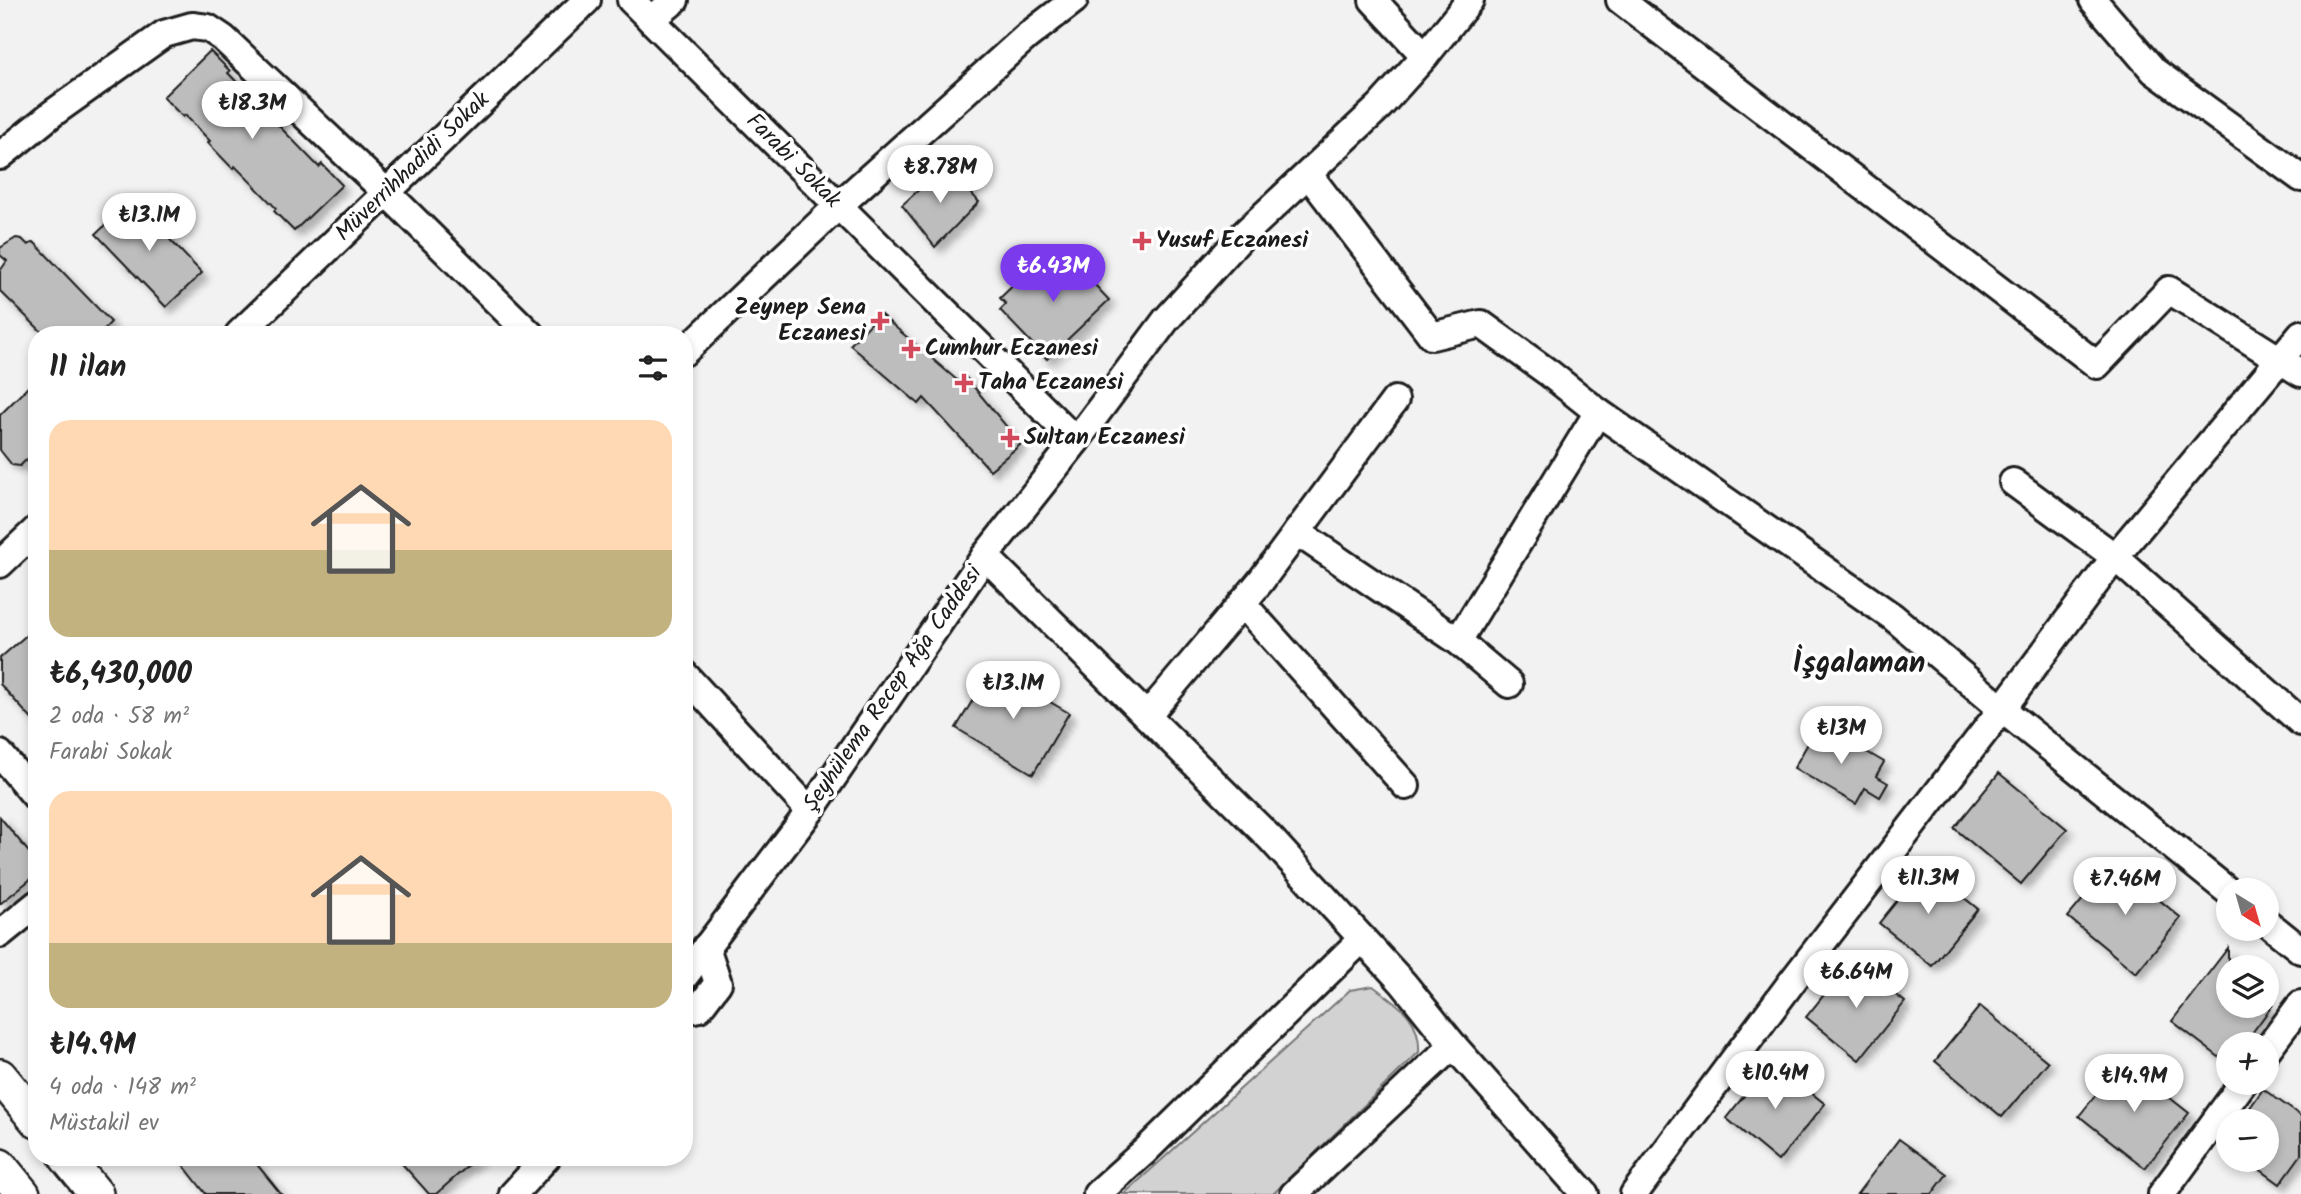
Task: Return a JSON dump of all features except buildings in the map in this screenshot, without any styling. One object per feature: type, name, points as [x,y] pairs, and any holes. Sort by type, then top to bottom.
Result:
[{"type":"main road","points":[[0,1076],[28,1110]]},
{"type":"main road","points":[[0,1166],[23,1194]]},
{"type":"main road","points":[[73,1166],[96,1194]]},
{"type":"street","name":"Müverrihhadidi Sokak","points":[[247,326],[587,0]]},
{"type":"street","name":"Farabi Sokak","points":[[631,0],[1076,441]]},
{"type":"street","points":[[651,20],[675,0]]},
{"type":"street","points":[[693,343],[838,206],[1026,37],[1074,0]]},
{"type":"street","points":[[1373,0],[1425,56]]},
{"type":"street","name":"Şeyhülema Recep Ağa Caddesi","points":[[693,965],[810,811],[985,556],[1076,441],[1166,320],[1244,234],[1380,106],[1470,0]]},
{"type":"street","points":[[1620,0],[2097,365],[2169,290],[2291,366]]},
{"type":"street","points":[[2093,0],[2154,71],[2301,178]]},
{"type":"street","points":[[0,156],[53,113],[164,34],[191,26],[208,28],[223,38],[386,192],[522,326]]},
{"type":"street","points":[[1309,175],[1432,336],[1481,324],[1598,412],[1893,617],[2001,709],[2216,881]]},
{"type":"street","points":[[1634,1194],[2115,557],[2291,366],[2301,334]]},
{"type":"street","points":[[1147,716],[1242,603],[1395,400]]},
{"type":"street","points":[[1458,641],[1598,412]]},
{"type":"street","points":[[2013,482],[2115,557],[2301,722]]},
{"type":"street","points":[[1297,532],[1458,641],[1509,684]]},
{"type":"street","points":[[0,564],[28,541]]},
{"type":"street","points":[[985,556],[1270,838],[1403,983],[1453,1045],[1585,1194]]},
{"type":"street","points":[[1242,603],[1406,786]]},
{"type":"street","points":[[693,684],[810,811]]},
{"type":"street","points":[[0,754],[28,787]]},
{"type":"street","points":[[0,934],[28,911]]},
{"type":"street","points":[[2279,932],[2301,950]]},
{"type":"street","points":[[1097,1194],[1145,1151],[1362,939]]},
{"type":"street","points":[[693,1009],[699,1008],[718,983],[706,947]]},
{"type":"street","points":[[2279,1034],[2301,1004]]},
{"type":"street","points":[[1294,1194],[1453,1045]]},
{"type":"street","points":[[2162,1194],[2234,1095]]},
{"type":"street","points":[[513,1194],[539,1166]]},
{"type":"shaded area","points":[[1373,986],[1399,1006],[1412,1021],[1419,1040],[1419,1052],[1273,1194],[1124,1194],[1350,990]]},
{"type":"place","name":"Yusuf Eczanesi","points":[[1142,241]]},
{"type":"place","name":"Zeynep Sena Eczanesi","points":[[880,321]]},
{"type":"place","name":"Cumhur Eczanesi","points":[[911,349]]},
{"type":"place","name":"Taha Eczanesi","points":[[964,383]]},
{"type":"place","name":"Sultan Eczanesi","points":[[1010,438]]},
{"type":"district","name":"İşgalaman","points":[[1859,664]]}]
